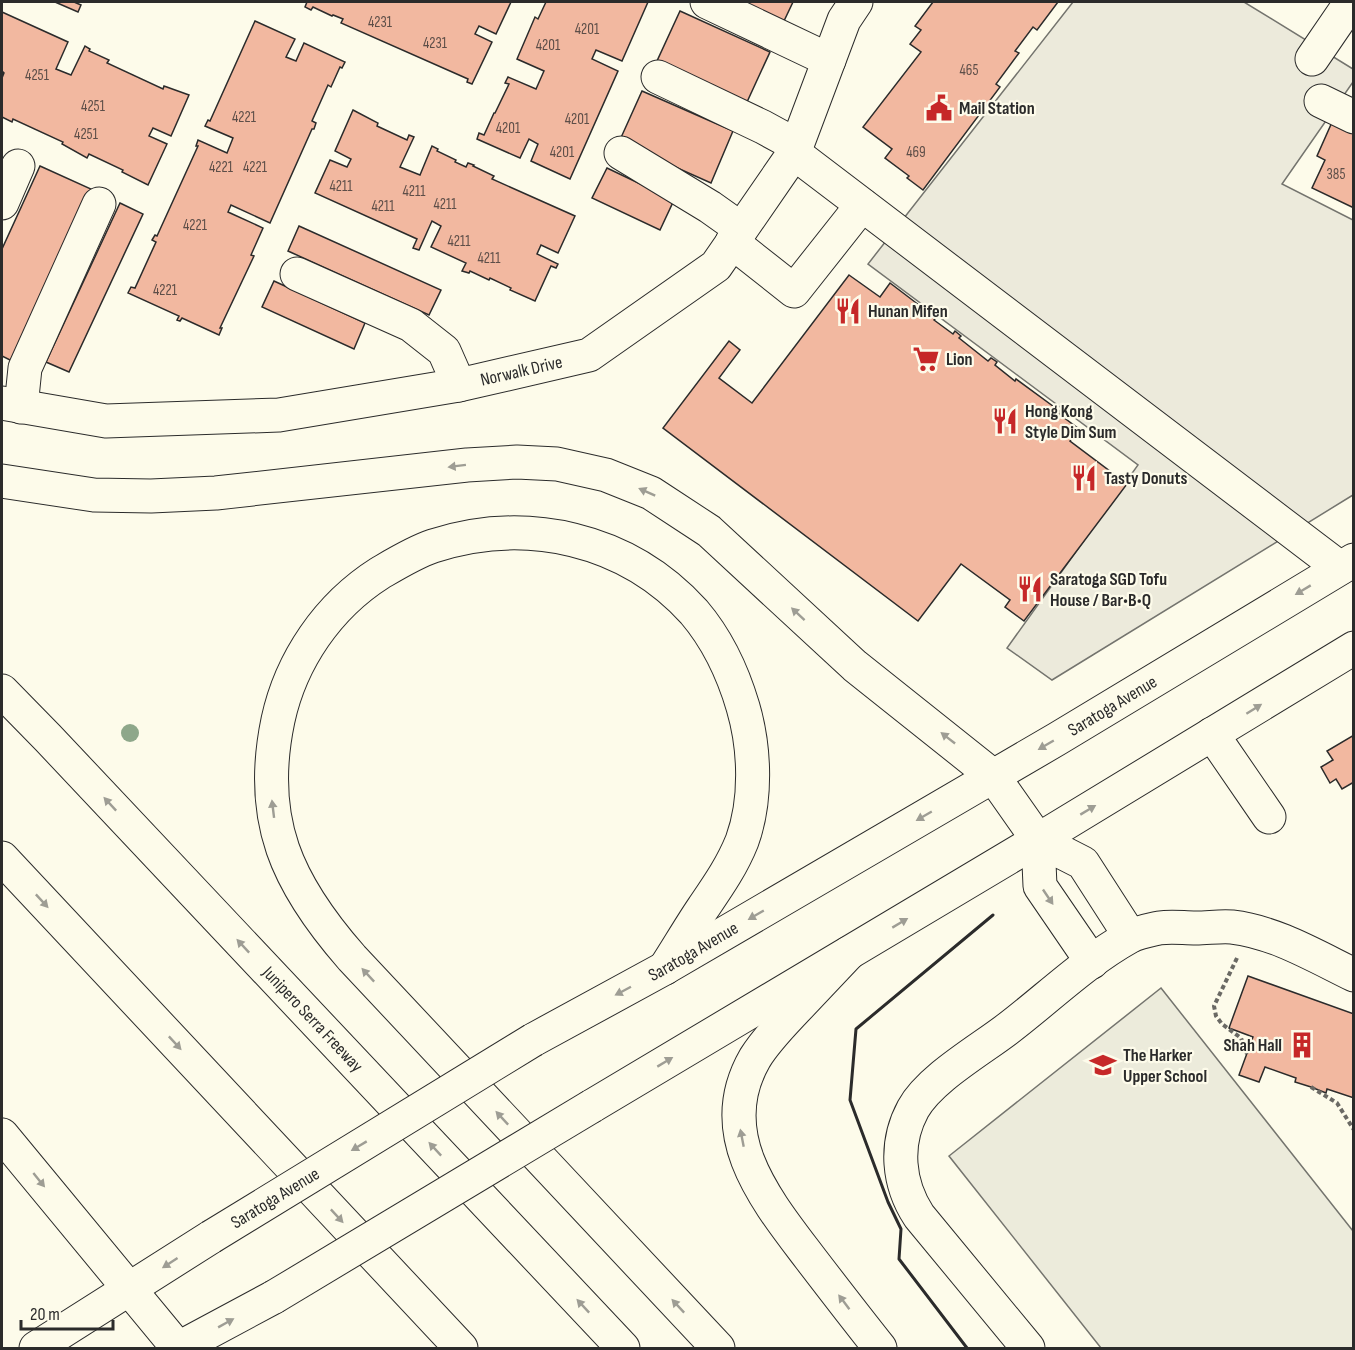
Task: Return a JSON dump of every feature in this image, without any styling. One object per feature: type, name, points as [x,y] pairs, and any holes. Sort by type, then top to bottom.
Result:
[{"type":"main road","points":[[707,2],[829,60]]},
{"type":"main road","name":"Norwalk Drive","points":[[11,405],[106,422],[279,415],[459,385],[590,355],[716,266],[795,149],[844,20],[856,2]]},
{"type":"main road","points":[[1312,59],[1351,2]]},
{"type":"main road","points":[[658,77],[763,127],[795,149],[862,205],[1347,564]]},
{"type":"main road","points":[[1322,101],[1353,117]]},
{"type":"main road","points":[[621,153],[699,200],[794,291],[862,205]]},
{"type":"main road","points":[[2,203],[18,166]]},
{"type":"main road","points":[[11,405],[25,368],[99,204]]},
{"type":"main road","points":[[297,274],[411,325],[444,351],[459,385]]},
{"type":"main road","points":[[2,481],[94,495],[216,494],[467,465],[517,462],[557,464],[606,475],[651,493],[709,531],[855,666],[993,776],[1038,840],[1083,863],[1130,936]]},
{"type":"main road","points":[[665,968],[726,873],[742,840],[751,804],[752,766],[746,717],[736,684],[718,648],[694,613],[663,584],[628,561],[590,544],[550,535],[508,532],[467,537],[430,547],[364,584],[336,609],[312,639],[294,672],[281,705],[273,743],[270,779],[272,814],[291,869],[323,924],[352,958],[718,1348]]},
{"type":"main road","name":"Saratoga Avenue","points":[[36,1348],[211,1237],[533,1040],[665,968],[993,776],[1347,564]]},
{"type":"main road","points":[[2,1135],[178,1348],[274,1297],[1038,840],[1353,648]]},
{"type":"main road","name":"Junipero Serra Freeway","points":[[2,691],[623,1348]]},
{"type":"main road","points":[[1212,734],[1269,817]]},
{"type":"main road","points":[[1038,840],[1040,886],[1092,962]]},
{"type":"main road","points":[[2,858],[461,1348]]},
{"type":"main road","points":[[1028,1348],[919,1216],[910,1202],[901,1173],[903,1138],[914,1107],[925,1093],[1092,962],[1130,936],[1162,928],[1231,927],[1271,935],[1353,975]]},
{"type":"main road","points":[[849,953],[782,1025],[754,1060],[743,1087],[740,1103],[740,1129],[749,1168],[774,1210],[880,1348]]},
{"type":"path","points":[[1240,954],[1214,1006],[1216,1016],[1222,1024],[1241,1038],[1247,1054]]},
{"type":"path","points":[[1311,1088],[1337,1103],[1353,1130]]},
{"type":"shaded area","points":[[1073,2],[1244,2],[1353,69],[1353,82],[1282,184],[1353,220],[1353,495],[1052,680],[1007,648],[1138,465],[868,264]]},
{"type":"shaded area","points":[[1161,988],[1353,1231],[1353,1348],[1101,1348],[949,1156]]},
{"type":"building","points":[[55,2],[74,2],[81,5],[78,12]]},
{"type":"building","points":[[307,2],[511,2],[496,34],[479,26],[475,34],[492,42],[472,84],[467,82],[468,79],[341,23],[343,19],[313,7],[311,10],[305,7]]},
{"type":"building","points":[[546,2],[648,2],[622,61],[596,50],[592,59],[618,71],[570,179],[531,161],[538,144],[529,139],[520,158],[477,139],[479,133],[484,135],[495,113],[509,84],[505,83],[508,77],[536,89],[544,71],[517,59],[535,17],[538,19]]},
{"type":"building","points":[[734,2],[793,2],[783,23]]},
{"type":"building","points":[[933,2],[1058,2],[1037,30],[1033,27],[1015,51],[1019,53],[996,84],[1000,87],[923,190],[885,158],[892,149],[863,127],[921,52],[910,44],[921,30],[915,26]]},
{"type":"building","points":[[680,11],[770,52],[747,102],[657,61]]},
{"type":"building","points":[[2,12],[68,42],[56,69],[71,75],[85,46],[90,49],[89,51],[109,60],[107,63],[163,89],[164,86],[189,95],[171,136],[153,128],[149,136],[167,144],[148,185],[89,154],[87,158],[62,144],[63,142],[13,119],[12,122],[2,117],[4,73],[2,71]]},
{"type":"building","points":[[255,21],[295,39],[286,57],[296,61],[304,43],[345,62],[342,68],[340,67],[331,87],[328,85],[312,121],[316,123],[314,129],[312,129],[270,223],[231,205],[228,212],[263,228],[251,255],[254,256],[220,328],[222,328],[219,335],[182,318],[180,321],[177,320],[179,316],[128,293],[131,287],[135,288],[156,242],[152,240],[155,235],[157,236],[198,146],[196,146],[198,140],[227,153],[233,138],[205,126],[208,120],[210,121]]},
{"type":"building","points":[[642,91],[733,131],[711,183],[619,142]]},
{"type":"building","points":[[353,110],[378,123],[377,126],[407,140],[409,135],[414,137],[400,167],[420,175],[432,146],[456,160],[455,162],[466,167],[468,163],[474,165],[494,176],[492,179],[575,216],[558,253],[541,245],[537,254],[558,264],[556,268],[551,266],[535,301],[490,278],[489,280],[470,271],[469,273],[462,271],[466,263],[431,247],[441,226],[432,221],[419,250],[413,248],[417,239],[315,193],[330,160],[347,167],[351,159],[335,151]]},
{"type":"building","points":[[1333,120],[1354,130],[1354,208],[1312,188],[1325,160],[1317,156]]},
{"type":"building","points":[[40,166],[91,189],[12,361],[2,356],[2,249]]},
{"type":"building","points":[[607,168],[674,200],[660,230],[592,198]]},
{"type":"building","points":[[120,203],[143,214],[69,372],[46,362]]},
{"type":"building","points":[[299,226],[441,290],[429,315],[288,251]]},
{"type":"building","points":[[849,275],[880,297],[890,283],[936,318],[934,320],[953,334],[955,331],[961,336],[959,338],[988,361],[991,358],[997,362],[995,365],[1061,412],[1059,414],[1079,429],[1070,441],[1127,484],[1024,621],[1005,607],[1010,600],[961,564],[918,621],[663,428],[729,341],[740,350],[719,378],[752,403]]},
{"type":"building","points":[[274,281],[365,323],[354,349],[262,307]]},
{"type":"building","points":[[1354,735],[1354,782],[1342,789],[1336,779],[1330,783],[1321,767],[1333,760],[1327,751]]},
{"type":"building","name":"Shah Hall","points":[[1248,976],[1354,1014],[1354,1098],[1327,1089],[1326,1093],[1295,1082],[1296,1078],[1265,1067],[1259,1082],[1239,1075],[1253,1037],[1229,1028]]},
{"type":"wall","points":[[967,1348],[899,1259],[901,1229],[888,1202],[850,1100],[856,1029],[993,915]]},
{"type":"place","name":"Mail Station","points":[[939,108]]},
{"type":"place","name":"Hunan Mifen","points":[[848,311]]},
{"type":"place","name":"Lion","points":[[926,359]]},
{"type":"place","name":"Hong Kong Style Dim Sum","points":[[1005,421]]},
{"type":"place","name":"Tasty Donuts","points":[[1084,478]]},
{"type":"place","name":"Saratoga SGD Tofu House / Bar•B•Q","points":[[1030,589]]},
{"type":"place","name":"Shah Hall","points":[[1302,1045]]},
{"type":"place","name":"The Harker Upper School","points":[[1103,1065]]}]
